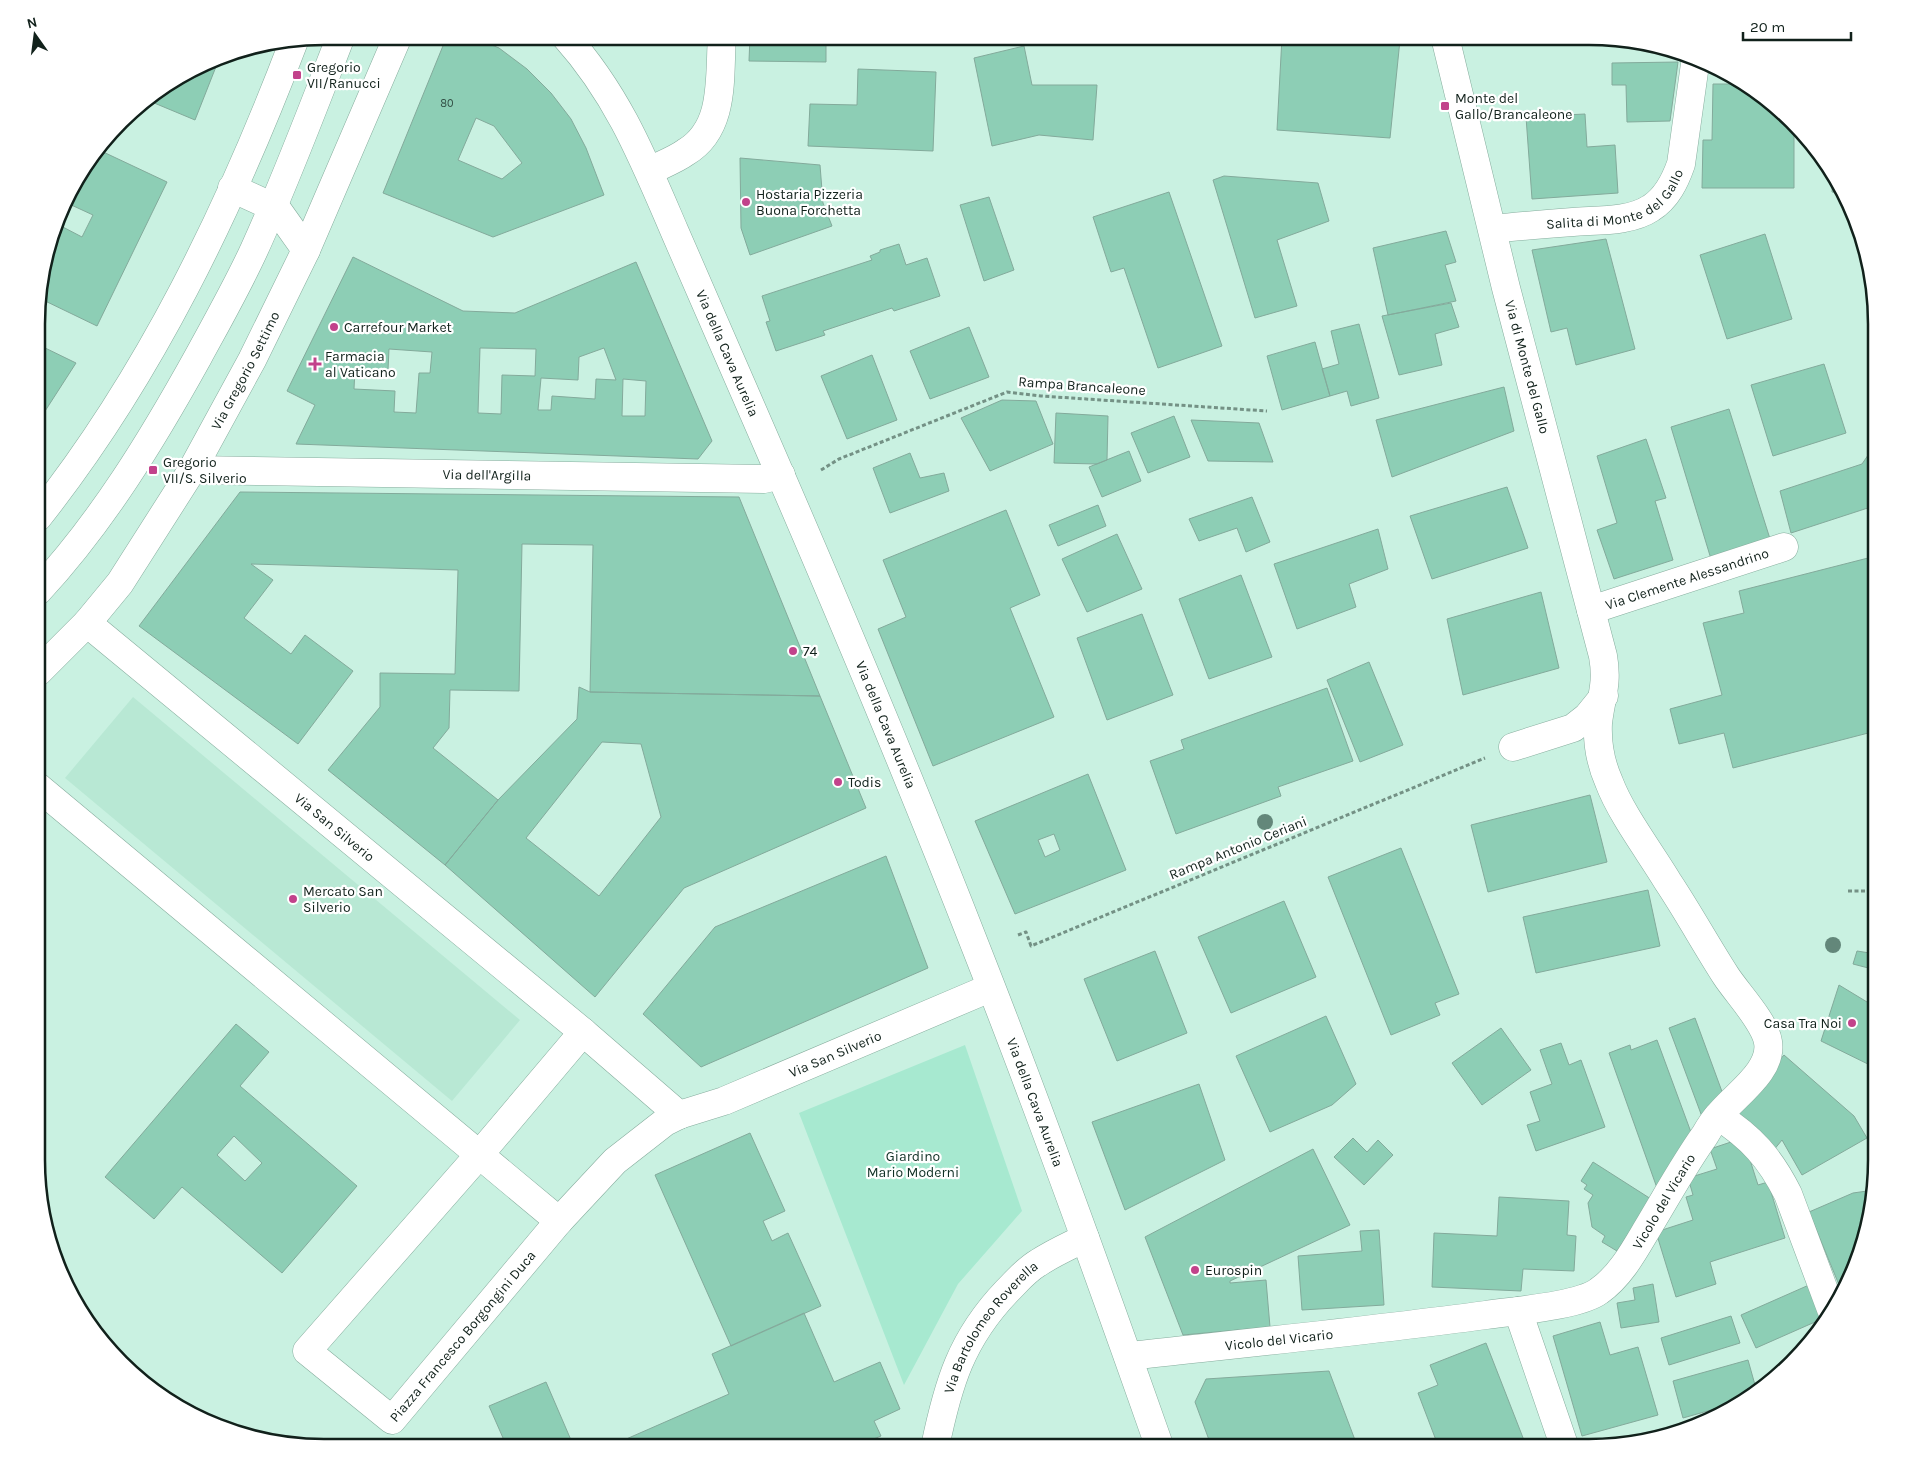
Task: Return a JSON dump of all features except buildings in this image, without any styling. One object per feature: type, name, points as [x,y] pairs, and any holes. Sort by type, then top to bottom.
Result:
[{"type":"street","points":[[45,583],[98,518],[169,410],[230,298],[254,251],[273,207],[337,45]]},
{"type":"street","name":"Via Gregorio Settimo","points":[[45,665],[87,623],[120,583],[192,470],[252,360],[306,250],[394,45]]},
{"type":"street","name":"Via della Cava Aurelia","points":[[572,45],[590,65],[635,140],[781,475],[922,812],[1085,1238],[1157,1439]]},
{"type":"street","points":[[648,172],[688,152],[708,131],[718,104],[721,45]]},
{"type":"street","name":"Via di Monte del Gallo","points":[[1447,45],[1506,288],[1605,668],[1604,696]]},
{"type":"street","points":[[45,508],[86,454],[134,380],[189,280],[278,84],[292,47]]},
{"type":"street","name":"Salita di Monte del Gallo","points":[[1493,229],[1634,216],[1652,208],[1667,193],[1676,179],[1681,164],[1695,66]]},
{"type":"street","points":[[232,188],[273,207],[286,220],[306,250]]},
{"type":"street","name":"Via dell'Argilla","points":[[192,470],[764,479],[781,475]]},
{"type":"street","name":"Via Clemente Alessandrino","points":[[1591,610],[1784,547]]},
{"type":"street","name":"Via San Silverio","points":[[87,623],[582,1032],[679,1115]]},
{"type":"street","points":[[1513,747],[1573,728],[1586,717],[1604,696]]},
{"type":"street","name":"Vicolo del Vicario","points":[[1128,1356],[1421,1324],[1518,1311],[1578,1300],[1597,1294],[1619,1271],[1634,1251],[1694,1150],[1718,1116],[1761,1070],[1769,1051],[1765,1031],[1726,976],[1613,793],[1599,747],[1599,719],[1604,696]]},
{"type":"street","points":[[45,793],[559,1222]]},
{"type":"street","name":"Via San Silverio","points":[[559,1222],[620,1156],[654,1129],[679,1115],[724,1102],[990,988]]},
{"type":"street","points":[[479,1155],[582,1032]]},
{"type":"street","points":[[1718,1116],[1738,1129],[1750,1140],[1765,1155],[1779,1176],[1788,1194],[1829,1303]]},
{"type":"street","name":"Piazza Francesco Borgongini Duca","points":[[479,1155],[307,1351],[392,1420],[559,1222]]},
{"type":"street","name":"Via Bartolomeo Roverella","points":[[937,1439],[956,1366],[984,1317],[1025,1272],[1036,1264],[1085,1238]]},
{"type":"street","points":[[1518,1311],[1562,1439]]},
{"type":"path","name":"Rampa Brancaleone","points":[[821,470],[839,460],[1007,392],[1267,411]]},
{"type":"path","name":"Rampa Antonio Ceriani","points":[[1018,935],[1026,932],[1031,946],[1475,762]]},
{"type":"path","points":[[1848,891],[1868,891]]},
{"type":"shaded area","name":"Mercato San Silverio","points":[[133,697],[520,1020],[452,1101],[65,778]]},
{"type":"green space","name":"Giardino Mario Moderni","points":[[965,1045],[1022,1211],[958,1284],[904,1385],[799,1113]]},
{"type":"place","name":"Gregorio VII/Ranucci","points":[[297,75]]},
{"type":"place","name":"Monte del Gallo/Brancaleone","points":[[1445,106]]},
{"type":"place","name":"Hostaria Pizzeria Buona Forchetta","points":[[746,202]]},
{"type":"place","name":"Carrefour Market","points":[[334,327]]},
{"type":"place","name":"Farmacia al Vaticano","points":[[315,364]]},
{"type":"place","name":"Gregorio VII/S. Silverio","points":[[153,470]]},
{"type":"place","name":"74","points":[[793,651]]},
{"type":"place","name":"Todis","points":[[838,782]]},
{"type":"place","name":"Mercato San Silverio","points":[[293,899]]},
{"type":"place","name":"Casa Tra Noi","points":[[1852,1023]]},
{"type":"place","name":"Eurospin","points":[[1195,1270]]}]
